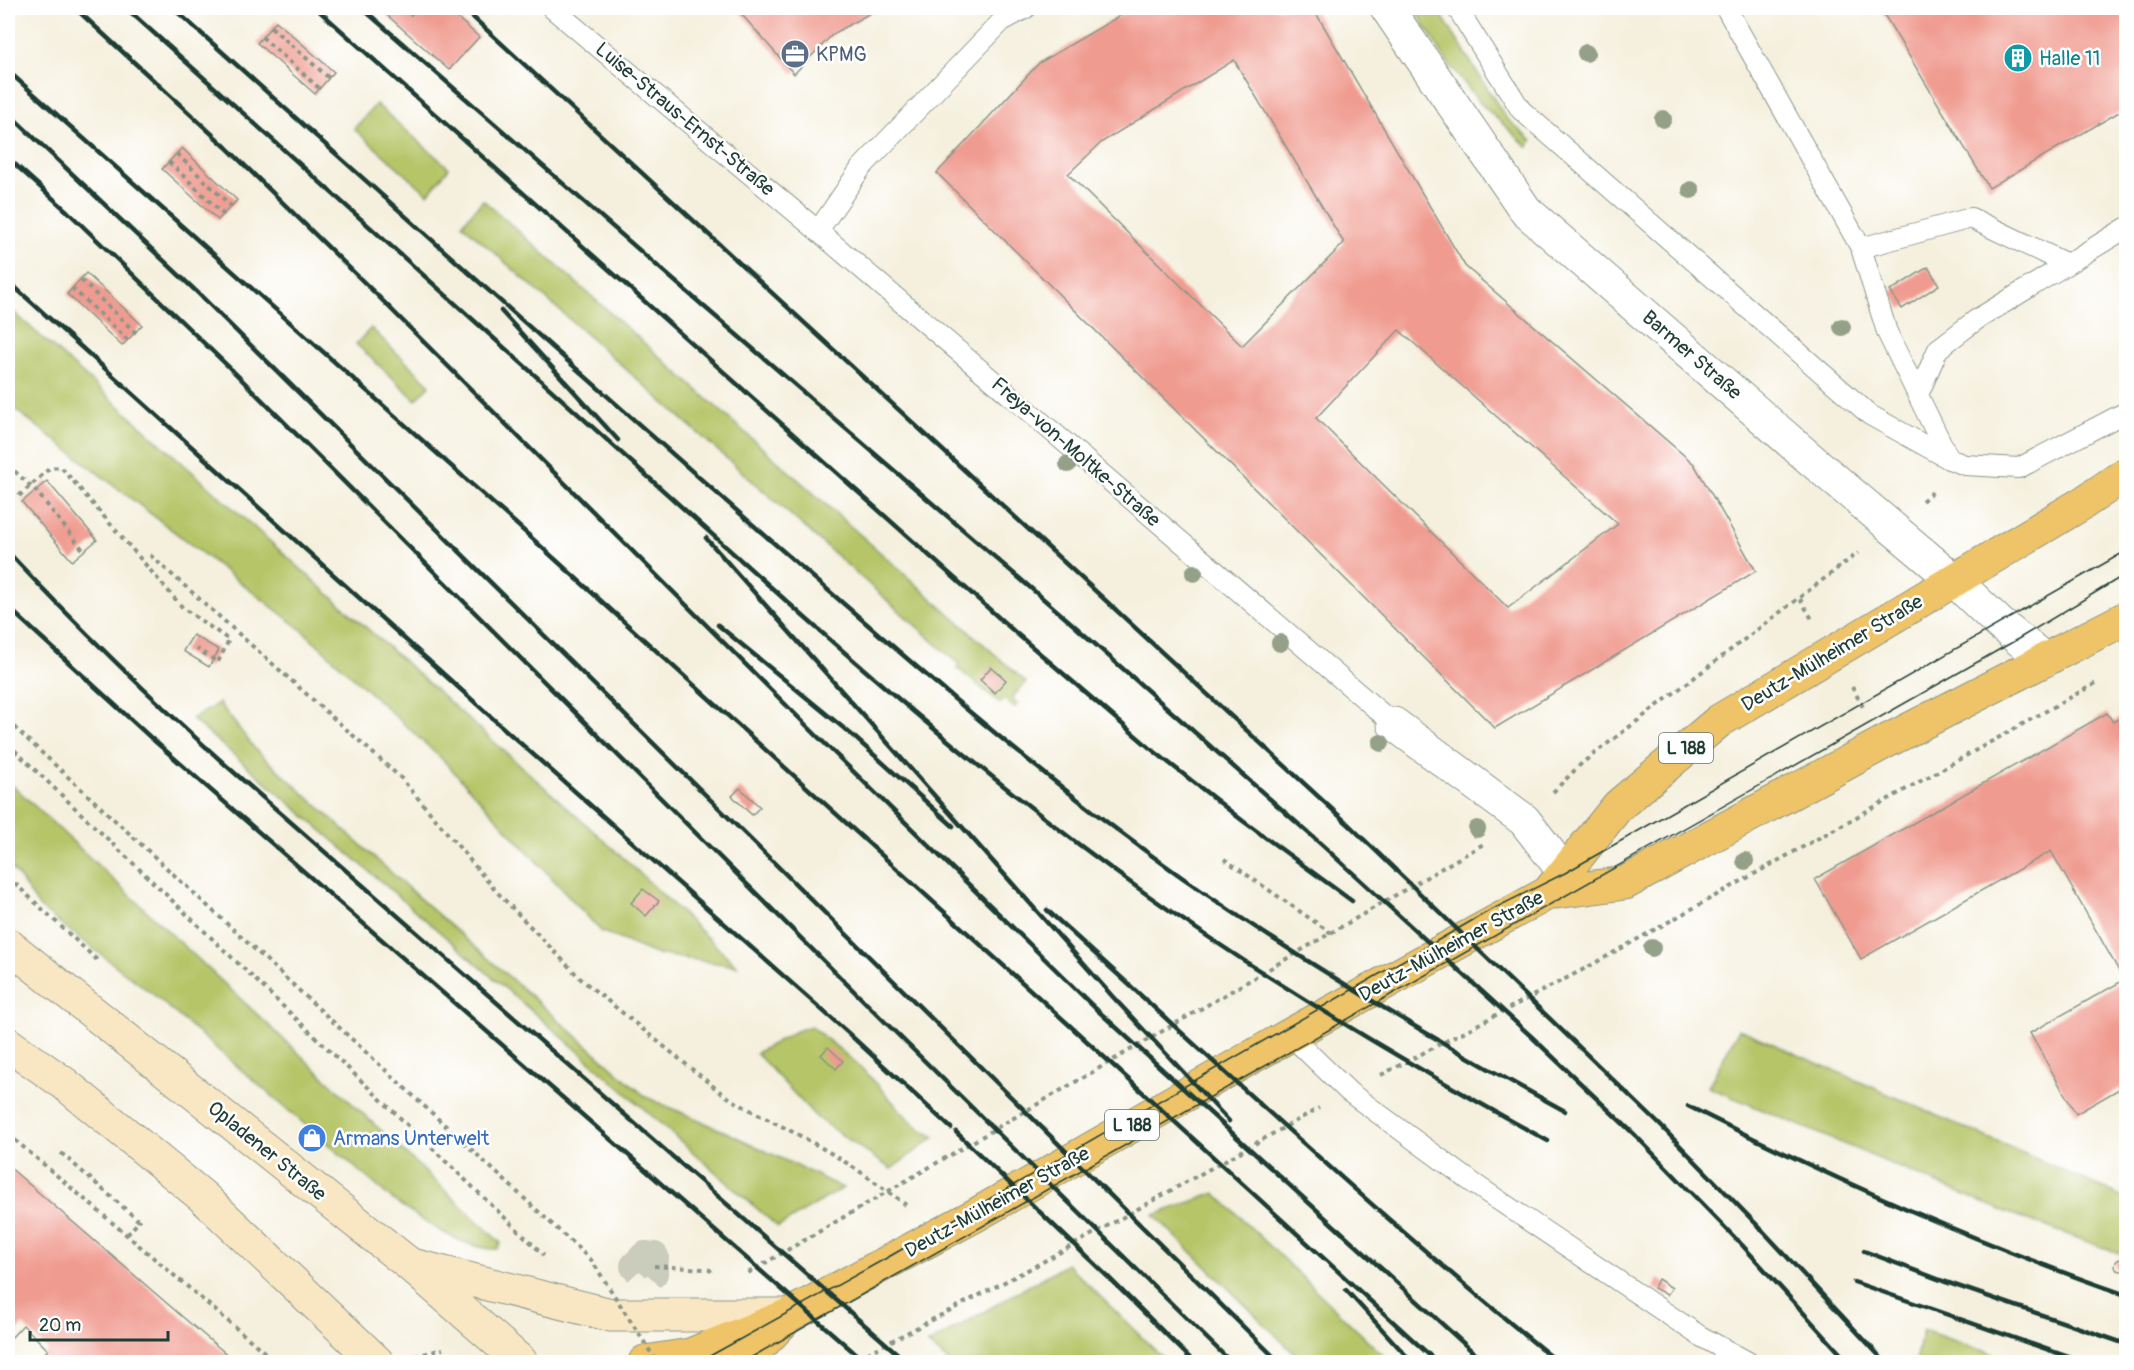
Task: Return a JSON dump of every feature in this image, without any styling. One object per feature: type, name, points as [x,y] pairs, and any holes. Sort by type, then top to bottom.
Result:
[{"type":"main road","name":"Deutz-Mülheimer Straße","points":[[645,1362],[690,1355],[789,1315],[942,1233],[1556,883],[1618,806],[1719,721],[2083,503],[2127,474]]},
{"type":"main road","name":"L 188","points":[[1556,883],[1625,883],[1885,742],[2127,618]]},
{"type":"main road","name":"Opladener Straße","points":[[8,945],[409,1264],[521,1362]]},
{"type":"main road","points":[[8,1044],[65,1084],[203,1197],[377,1362]]},
{"type":"main road","points":[[409,1264],[610,1316],[789,1315]]},
{"type":"main road","name":"Deutz-Mülheimer Straße","points":[[744,1362],[789,1315]]},
{"type":"street","name":"Barmer Straße","points":[[1387,8],[1526,211],[1808,457],[1954,580],[2000,624],[2045,660]]},
{"type":"street","name":"Freya-von-Moltke-Straße","points":[[1394,724],[1524,820],[1556,883]]},
{"type":"lane","name":"Luise-Straus-Ernst-Straße","points":[[552,8],[818,231]]},
{"type":"lane","points":[[818,231],[861,168],[1002,21],[1026,8]]},
{"type":"lane","points":[[1457,8],[1521,110],[1870,415],[1949,459],[1965,465],[2019,468],[2127,412]]},
{"type":"lane","points":[[1725,8],[1861,248],[1887,332],[1949,459]]},
{"type":"lane","points":[[1861,248],[1971,218],[2067,264]]},
{"type":"lane","points":[[1918,395],[1938,349],[1976,320],[2127,228]]},
{"type":"lane","name":"Freya-von-Moltke-Straße","points":[[818,231],[1394,724]]},
{"type":"lane","points":[[1290,1035],[1348,1092],[1473,1183],[1700,1336],[1748,1362]]},
{"type":"path","points":[[403,8],[412,15]]},
{"type":"path","points":[[271,27],[329,78]]},
{"type":"path","points":[[262,37],[320,89]]},
{"type":"path","points":[[177,154],[232,207]]},
{"type":"path","points":[[169,162],[225,216]]},
{"type":"path","points":[[81,280],[136,333]]},
{"type":"path","points":[[72,288],[129,341]]},
{"type":"path","points":[[8,465],[31,486],[84,550]]},
{"type":"path","points":[[19,496],[50,468],[61,467],[183,608],[229,640],[218,662],[197,649]]},
{"type":"path","points":[[741,1277],[1524,820],[1582,763],[1800,599],[1891,527]]},
{"type":"path","points":[[150,555],[401,778],[495,890],[582,980],[719,1091],[742,1107],[813,1143],[872,1179],[942,1233]]},
{"type":"path","points":[[1800,599],[1885,742]]},
{"type":"path","points":[[851,1362],[1039,1264],[1348,1092],[1586,968],[2106,677]]},
{"type":"path","points":[[8,722],[592,1261],[657,1362]]},
{"type":"path","points":[[8,744],[549,1260]]},
{"type":"path","points":[[1224,859],[1331,933]]},
{"type":"path","points":[[8,878],[99,962]]},
{"type":"path","points":[[8,1134],[276,1362]]},
{"type":"path","points":[[61,1153],[139,1221],[127,1235]]},
{"type":"path","points":[[654,1266],[705,1269]]},
{"type":"green space","points":[[1414,8],[1437,8],[1506,118],[1532,141],[1528,147],[1481,104],[1445,59]]},
{"type":"green space","points":[[376,104],[449,168],[428,194],[354,129]]},
{"type":"green space","points":[[483,200],[1026,682],[1012,698],[1017,704],[1014,708],[1004,699],[1000,703],[957,668],[959,664],[462,224]]},
{"type":"green space","points":[[8,307],[628,862],[737,966],[655,954],[601,931],[443,760],[302,630],[8,404]]},
{"type":"green space","points":[[371,328],[430,385],[416,400],[356,344]]},
{"type":"green space","points":[[219,703],[255,749],[418,897],[646,1097],[843,1188],[778,1227],[584,1056],[192,719]]},
{"type":"green space","points":[[8,781],[501,1243],[497,1249],[483,1248],[455,1238],[428,1224],[392,1199],[154,995],[40,908],[8,864]]},
{"type":"green space","points":[[811,1026],[864,1071],[909,1119],[935,1137],[891,1169],[817,1118],[756,1053],[794,1032]]},
{"type":"green space","points":[[1739,1029],[2126,1198],[2126,1256],[1998,1209],[1708,1087]]},
{"type":"green space","points":[[1215,1193],[1390,1362],[1303,1362],[1154,1215]]},
{"type":"green space","points":[[1067,1264],[1167,1362],[949,1362],[928,1344]]},
{"type":"green space","points":[[1923,1330],[2016,1362],[1916,1362]]},
{"type":"building","points":[[379,8],[446,8],[479,37],[449,70]]},
{"type":"building","name":"KPMG","points":[[736,8],[879,8],[833,34],[794,74]]},
{"type":"building","points":[[1133,8],[1313,8],[1465,266],[1694,464],[1756,571],[1495,728],[937,173],[1039,63]],"holes":[[[1234,60],[1344,243],[1242,346],[1068,174],[1102,142]],[[1399,330],[1618,524],[1508,608],[1316,418]]]},
{"type":"building","name":"Halle 11","points":[[1880,8],[2126,8],[2126,108],[1989,188]]},
{"type":"building","points":[[276,21],[334,72],[315,94],[257,43]]},
{"type":"building","points":[[182,148],[237,200],[218,220],[162,169]]},
{"type":"building","points":[[1928,267],[1939,285],[1902,309],[1890,291]]},
{"type":"building","points":[[86,273],[142,325],[122,346],[67,294]]},
{"type":"building","points":[[47,481],[97,540],[72,561],[22,502]]},
{"type":"building","points":[[193,635],[219,650],[209,667],[183,651]]},
{"type":"building","points":[[991,667],[1006,680],[995,693],[980,680]]},
{"type":"building","points":[[2107,713],[2113,722],[2126,715],[2126,1085],[2076,1114],[2030,1033],[2124,980],[2051,851],[1861,959],[1815,879]]},
{"type":"building","points":[[740,788],[760,807],[752,815],[732,796]]},
{"type":"building","points":[[643,889],[659,901],[646,916],[631,903]]},
{"type":"building","points":[[828,1047],[843,1061],[836,1069],[821,1055]]},
{"type":"building","points":[[8,1166],[236,1362],[36,1362],[48,1350],[23,1325],[8,1341]]},
{"type":"building","points":[[2123,1259],[2126,1260],[2126,1270],[2119,1271],[2116,1270],[2115,1263],[2116,1260]]},
{"type":"building","points":[[1658,1279],[1672,1288],[1667,1295],[1654,1288]]},
{"type":"tunnel","points":[[645,1256],[654,1257],[653,1273],[647,1279],[635,1266],[645,1256]]},
{"type":"tram line","points":[[699,1362],[892,1255],[1487,912],[1565,873],[2126,551]]},
{"type":"tram line","points":[[743,1362],[2018,639],[2126,574]]},
{"type":"railway","points":[[75,8],[226,147],[375,293],[815,734],[1095,1008],[1342,1233]]},
{"type":"railway","points":[[126,8],[803,616],[929,725],[1016,795],[1149,896],[1295,994],[1395,1055],[1548,1141]]},
{"type":"railway","points":[[173,8],[768,538],[971,713],[1076,798],[1183,878],[1276,941],[1419,1029],[1565,1111]]},
{"type":"railway","points":[[316,8],[1016,633],[1150,748],[1243,821],[1352,901]]},
{"type":"railway","points":[[362,8],[1069,621],[1322,845],[1533,1038],[1636,1136],[1743,1246],[1848,1362]]},
{"type":"railway","points":[[463,8],[1347,823],[1659,1124],[1885,1362]]},
{"type":"railway","points":[[8,71],[514,522],[1437,1362]]},
{"type":"railway","points":[[8,113],[199,294],[1279,1362]]},
{"type":"railway","points":[[8,158],[68,212],[233,371],[884,1021],[1231,1362]]},
{"type":"railway","points":[[8,281],[510,734],[847,1032],[951,1128]]},
{"type":"railway","points":[[501,311],[618,440]]},
{"type":"railway","points":[[706,538],[1113,997],[1229,1121]]},
{"type":"railway","points":[[8,552],[116,662],[229,768],[907,1362]]},
{"type":"railway","points":[[8,607],[150,737],[865,1362]]},
{"type":"railway","points":[[718,625],[852,735],[953,826]]},
{"type":"railway","points":[[1047,910],[1427,1253],[1558,1362]]},
{"type":"railway","points":[[1688,1106],[1796,1159],[1904,1208],[2014,1254],[2126,1295]]},
{"type":"railway","points":[[956,1132],[1194,1362]]},
{"type":"railway","points":[[1338,1229],[1484,1362]]},
{"type":"railway","points":[[1864,1251],[1943,1281],[2126,1344]]},
{"type":"railway","points":[[1854,1282],[2083,1362]]},
{"type":"railway","points":[[1346,1290],[1412,1362]]},
{"type":"place","name":"KPMG","points":[[795,54]]},
{"type":"place","name":"Halle 11","points":[[2018,58]]},
{"type":"place","name":"Armans Unterwelt","points":[[312,1138]]}]
